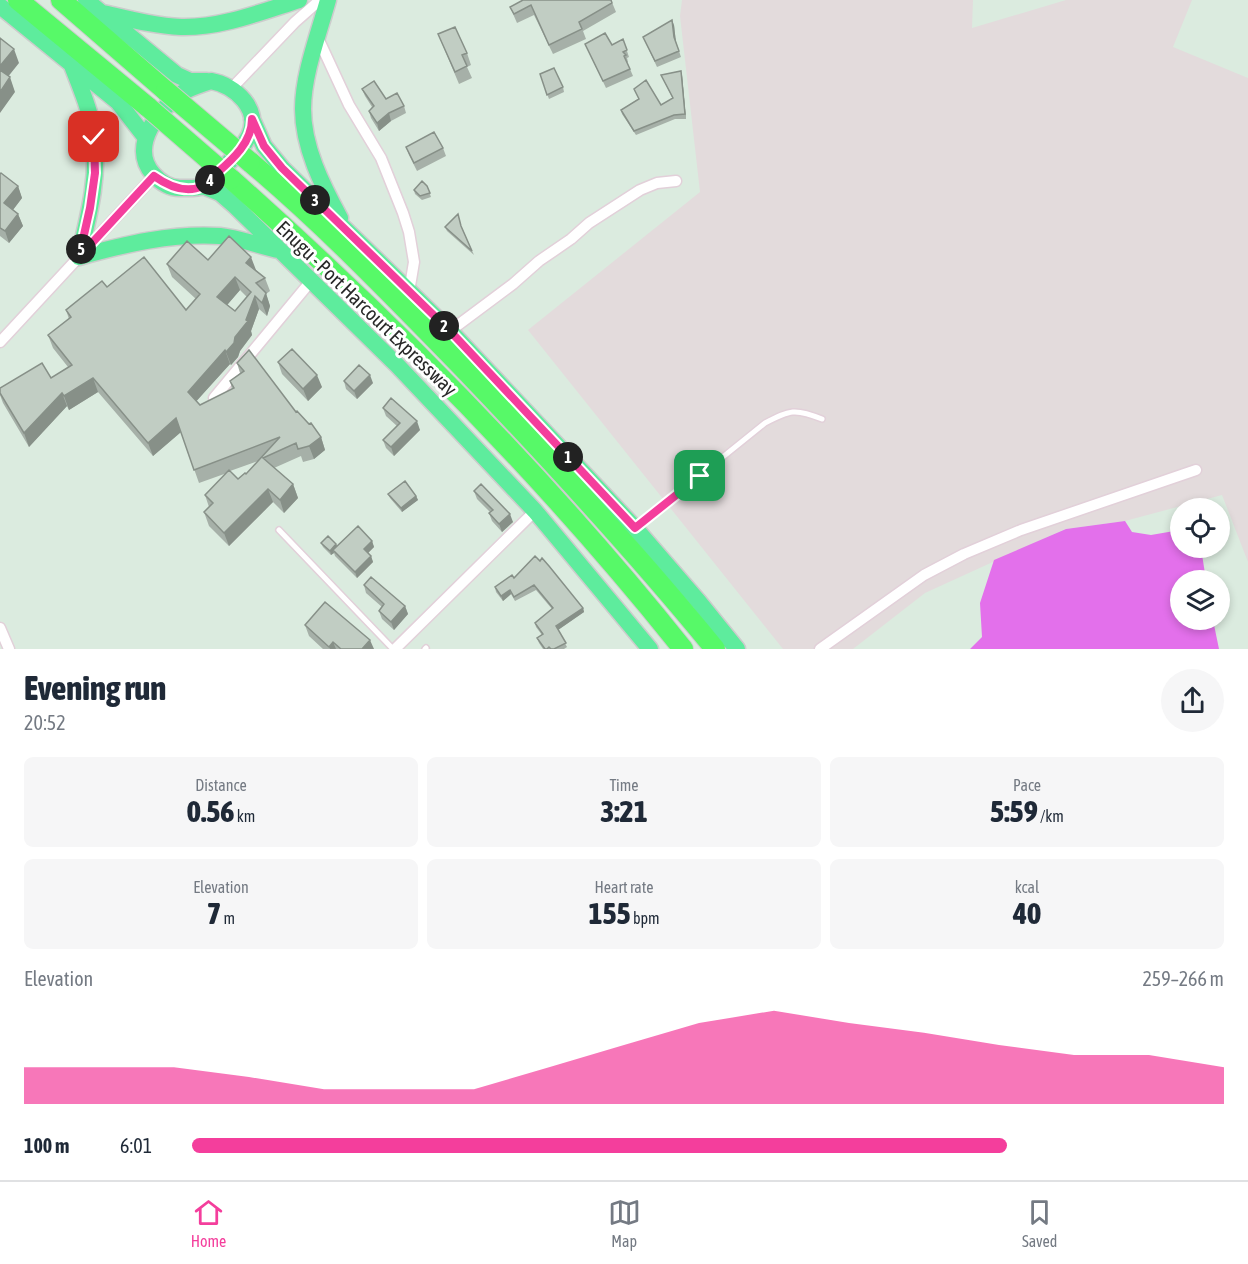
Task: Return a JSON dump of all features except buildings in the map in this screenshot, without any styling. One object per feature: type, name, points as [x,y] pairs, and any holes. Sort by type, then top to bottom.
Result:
[{"type":"highway","name":"Enugu - Port Harcourt Expressway","points":[[18,0],[149,108],[280,222],[391,330],[484,423],[587,535],[683,649]]},
{"type":"highway","name":"Enugu - Port Harcourt Expressway","points":[[61,0],[288,194],[400,303],[606,520],[715,649]]},
{"type":"highway","points":[[551,496],[567,479]]},
{"type":"main road","points":[[86,0],[177,75],[190,81],[211,81],[222,83],[232,88],[249,109],[252,119],[249,136],[230,161],[203,186],[173,188],[154,176],[146,165],[143,150],[146,138],[160,114],[168,106],[185,92],[211,81]]},
{"type":"main road","points":[[103,13],[156,25],[183,27],[232,21],[299,0]]},
{"type":"main road","points":[[328,0],[306,81],[303,108],[306,136],[322,183],[348,232]]},
{"type":"main road","points":[[0,6],[118,102],[146,138]]},
{"type":"main road","points":[[71,63],[87,106],[94,137],[95,173],[79,257],[140,241],[179,236],[222,236],[279,250]]},
{"type":"main road","name":"Enugu - Port Harcourt Expressway","points":[[252,119],[264,146],[274,160],[450,331],[635,528],[737,649]]},
{"type":"main road","name":"Enugu - Port Harcourt Expressway","points":[[203,186],[220,193],[397,365],[535,511],[650,649]]},
{"type":"street","points":[[232,88],[295,22],[320,0]]},
{"type":"street","points":[[318,38],[349,105],[381,158],[403,213],[414,262],[409,292]]},
{"type":"street","points":[[0,342],[154,176]]},
{"type":"street","points":[[450,331],[589,223],[640,190],[657,183],[676,181]]},
{"type":"street","points":[[214,398],[311,281]]},
{"type":"street","points":[[820,649],[924,574],[964,554],[1022,530],[1196,470]]},
{"type":"street","points":[[394,649],[535,511]]},
{"type":"street","points":[[0,628],[9,649]]},
{"type":"lane","points":[[635,528],[765,423],[787,412],[804,412],[822,419]]},
{"type":"lane","points":[[279,530],[394,649]]},
{"type":"shaded area","points":[[682,0],[973,0],[972,28],[1066,0],[1192,0],[1173,47],[1248,78],[1248,562],[1230,516],[1230,498],[1223,498],[1222,495],[1211,498],[1170,498],[1170,509],[1125,521],[1065,529],[925,593],[853,649],[783,649],[528,330],[700,192],[680,16]]},
{"type":"shaded area","points":[[1125,521],[1132,532],[1151,535],[1170,532],[1170,558],[1203,558],[1204,570],[1170,570],[1170,630],[1215,630],[1219,649],[970,649],[982,637],[980,603],[994,560],[1066,529]]},
{"type":"route","points":[[94,137],[95,173],[79,257],[154,176],[173,188],[203,186],[242,147],[252,128],[252,119],[264,146],[282,168],[450,331],[635,528],[700,476]]}]
